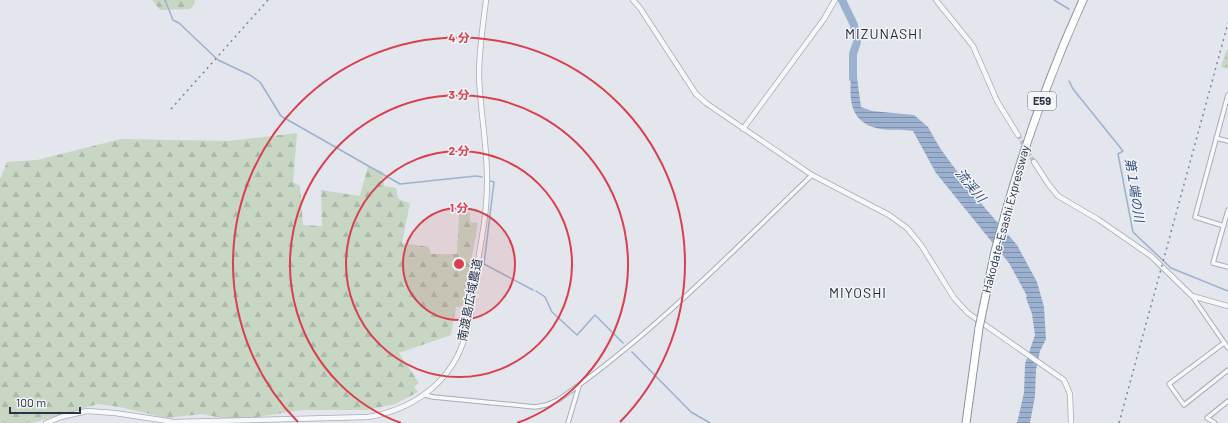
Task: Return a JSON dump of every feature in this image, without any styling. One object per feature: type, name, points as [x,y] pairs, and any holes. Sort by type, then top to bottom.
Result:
[{"type":"highway","name":"Hakodate-Esashi Expressway","points":[[966,423],[979,328],[995,251],[1008,204],[1032,127],[1083,0]]},
{"type":"street","name":"南渡島広域農道","points":[[46,423],[67,415],[87,411],[115,413],[174,422],[368,417],[398,410],[425,395],[443,378],[458,355],[470,317],[483,230],[487,184],[479,75],[486,0]]},
{"type":"street","points":[[633,0],[640,8],[696,94],[706,103],[812,175],[896,219],[914,236],[962,307],[984,325],[1012,342],[1054,371],[1064,380],[1070,391],[1071,423]]},
{"type":"street","points":[[743,129],[829,10],[834,0]]},
{"type":"street","points":[[936,0],[973,46],[998,101],[1018,135]]},
{"type":"street","points":[[1224,226],[1195,217],[1228,95]]},
{"type":"street","points":[[1216,138],[1228,141]]},
{"type":"street","points":[[1034,162],[1048,185],[1058,196],[1099,220],[1151,256],[1192,296],[1228,348]]},
{"type":"street","points":[[425,395],[433,398],[540,407],[558,400],[579,386],[643,335],[688,295],[812,175]]},
{"type":"street","points":[[1228,210],[1213,263],[1228,267]]},
{"type":"street","points":[[1192,296],[1228,306]]},
{"type":"street","points":[[1224,343],[1170,384],[1184,404],[1228,370]]},
{"type":"street","points":[[568,423],[579,386]]},
{"type":"street","points":[[1215,423],[1207,418],[1228,401]]},
{"type":"green space","points":[[152,0],[195,0],[194,5],[190,9],[160,10]]},
{"type":"green space","points":[[1228,49],[1228,69],[1221,67]]},
{"type":"green space","points":[[297,133],[293,182],[300,186],[303,225],[322,226],[321,190],[360,196],[368,166],[383,172],[384,186],[396,188],[398,199],[410,203],[402,243],[429,247],[431,254],[457,254],[459,214],[470,212],[470,222],[478,223],[463,306],[456,307],[451,335],[399,353],[419,383],[414,387],[418,392],[395,404],[366,410],[302,410],[245,419],[226,419],[202,414],[166,418],[120,407],[98,404],[32,423],[0,423],[0,179],[7,162],[37,160],[121,139],[229,141]]},
{"type":"water","points":[[852,66],[856,70],[861,107],[872,111],[914,115],[928,127],[940,148],[953,166],[985,208],[1017,245],[1037,282],[1044,307],[1046,339],[1040,351],[1036,370],[1035,396],[1030,423],[1017,423],[1024,393],[1025,364],[1035,335],[1032,314],[1026,298],[1027,296],[1009,263],[936,173],[913,131],[876,128],[866,124],[859,118],[854,111],[852,103]]},
{"type":"waterway","points":[[165,0],[173,20],[179,23],[218,60],[250,75],[260,82],[281,116],[400,184],[476,176],[482,177]]},
{"type":"waterway","name":"流渓川","points":[[842,0],[854,25],[857,42],[853,54],[853,78]]},
{"type":"waterway","name":"第１端の川","points":[[1054,0],[1069,9]]},
{"type":"waterway","name":"第１端の川","points":[[1069,81],[1073,89],[1123,151],[1118,154],[1133,232],[1171,268],[1228,291]]},
{"type":"waterway","points":[[490,181],[494,182],[484,264],[533,290]]},
{"type":"waterway","points":[[536,291],[545,297],[552,312],[577,335],[595,315],[623,343]]},
{"type":"waterway","points":[[632,352],[691,412],[710,423]]},
{"type":"tunnel","points":[[1018,135],[1034,162]]},
{"type":"railway","points":[[171,109],[268,0]]},
{"type":"railway","points":[[1119,423],[1228,23]]},
{"type":"district","name":"MIZUNASHI","points":[[884,34]]},
{"type":"district","name":"MIYOSHI","points":[[858,293]]}]
